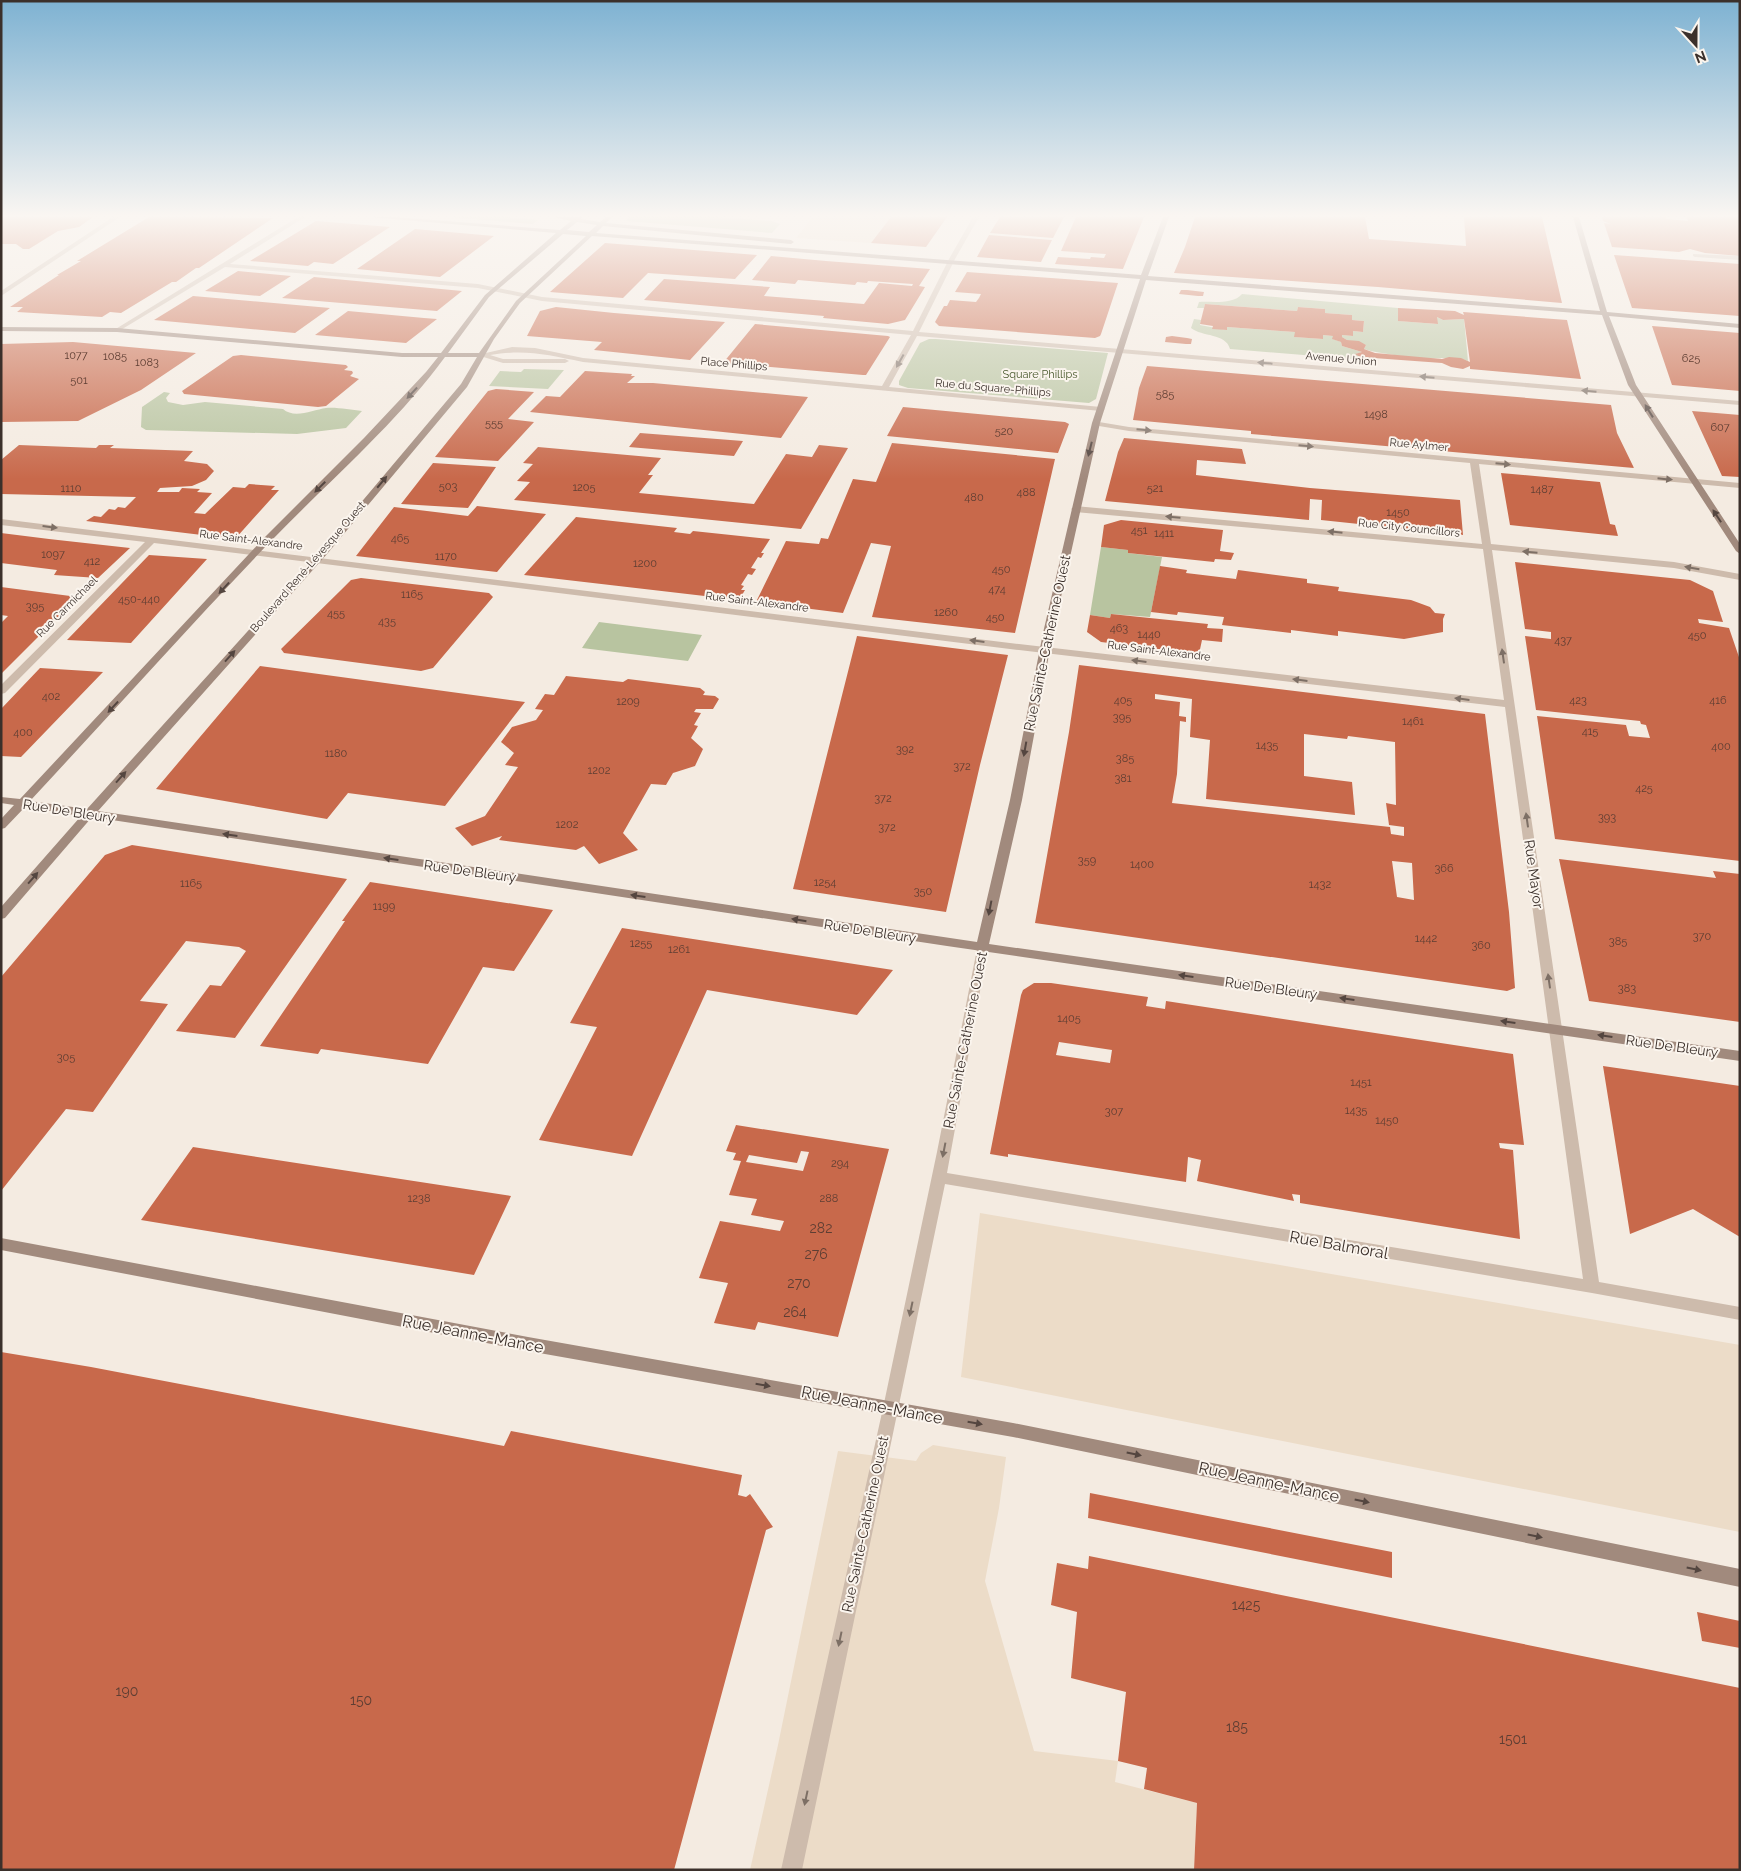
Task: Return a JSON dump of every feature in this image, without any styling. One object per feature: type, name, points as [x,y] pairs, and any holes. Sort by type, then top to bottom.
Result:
[{"type":"main road","points":[[1,826],[257,553],[435,367],[481,304]]},
{"type":"main road","name":"Boulevard René-Lévesque Ouest","points":[[1,915],[317,560],[464,384],[481,355],[516,304]]},
{"type":"main road","name":"Rue Sainte-Catherine Ouest","points":[[982,947],[1016,800],[1044,650],[1096,423],[1134,304]]},
{"type":"main road","points":[[1490,304],[1740,326]]},
{"type":"main road","points":[[1601,304],[1637,395],[1646,405],[1740,551]]},
{"type":"main road","points":[[1,329],[116,330],[402,355],[481,355]]},
{"type":"main road","name":"Rue De Bleury","points":[[1,800],[982,947],[1740,1056]]},
{"type":"main road","name":"Rue Jeanne-Mance","points":[[1,1244],[528,1344],[1022,1432],[1740,1578]]},
{"type":"street","points":[[116,330],[158,304]]},
{"type":"street","name":"Avenue Union","points":[[602,304],[1118,352],[1740,403]]},
{"type":"street","points":[[884,389],[930,304]]},
{"type":"street","points":[[481,355],[512,349],[535,350],[583,360]]},
{"type":"street","points":[[481,355],[503,361],[583,360]]},
{"type":"street","name":"Place Phillips","points":[[583,360],[884,389]]},
{"type":"street","name":"Rue du Square-Phillips","points":[[884,389],[1101,409]]},
{"type":"street","name":"Rue Aylmer","points":[[1096,423],[1128,429],[1740,486]]},
{"type":"street","name":"Rue Mayor","points":[[1474,461],[1488,548],[1592,1287]]},
{"type":"street","name":"Rue City Councillors","points":[[1076,509],[1306,529],[1674,565],[1740,577]]},
{"type":"street","name":"Rue Saint-Alexandre","points":[[1,522],[1044,650],[1510,704]]},
{"type":"street","name":"Rue Carmichael","points":[[1,691],[151,540]]},
{"type":"street","name":"Rue Sainte-Catherine Ouest","points":[[791,1870],[891,1408],[982,947]]},
{"type":"street","name":"Rue Balmoral","points":[[938,1177],[1592,1287],[1740,1314]]},
{"type":"green space","points":[[1198,304],[1205,304],[1204,308],[1197,308]]},
{"type":"green space","points":[[1209,304],[1357,304],[1398,308],[1399,321],[1437,324],[1437,317],[1443,320],[1464,319],[1468,361],[1455,358],[1402,356],[1364,349],[1366,345],[1347,340],[1342,335],[1353,336],[1353,331],[1363,332],[1364,321],[1352,320],[1352,315],[1325,313],[1325,309],[1298,307],[1297,311]]},
{"type":"green space","points":[[1194,319],[1201,320],[1200,325],[1226,330],[1227,327],[1295,332],[1295,337],[1323,339],[1323,335],[1333,336],[1333,339],[1341,342],[1342,346],[1362,352],[1356,354],[1377,358],[1377,361],[1230,349],[1224,340],[1191,328]]},
{"type":"green space","name":"Square Phillips","points":[[929,339],[1108,353],[1096,399],[1089,403],[908,388],[899,385],[899,381],[920,343]]},
{"type":"green space","points":[[524,369],[564,370],[548,389],[489,386],[500,371],[521,372]]},
{"type":"green space","points":[[164,392],[170,393],[166,398],[168,402],[183,405],[205,402],[283,409],[287,412],[298,414],[326,408],[362,411],[346,428],[297,434],[146,430],[141,427],[142,407]]},
{"type":"green space","points":[[1101,547],[1128,550],[1128,553],[1162,557],[1150,617],[1111,614],[1110,618],[1090,615]]},
{"type":"green space","points":[[599,622],[702,635],[688,661],[582,648]]},
{"type":"shaded area","points":[[980,1213],[1740,1345],[1740,1532],[961,1377]]},
{"type":"shaded area","points":[[933,1445],[1006,1457],[999,1508],[985,1581],[1034,1751],[1118,1761],[1115,1782],[1197,1803],[1194,1870],[750,1870],[778,1745],[838,1451],[916,1461],[921,1453]]},
{"type":"building","points":[[14,304],[135,304],[121,313],[110,312],[102,317],[17,312],[23,307],[10,307]]},
{"type":"building","points":[[179,304],[288,304],[330,308],[295,333],[154,320]]},
{"type":"building","points":[[357,304],[445,304],[437,311]]},
{"type":"building","points":[[693,304],[915,304],[905,320],[888,324],[823,318],[824,316]]},
{"type":"building","points":[[948,304],[1111,304],[1101,334],[1095,338],[939,326],[935,322],[944,306]]},
{"type":"building","points":[[1205,304],[1297,311],[1298,307],[1325,309],[1325,313],[1352,315],[1352,320],[1364,321],[1363,332],[1353,331],[1353,336],[1342,335],[1342,337],[1347,340],[1359,341],[1366,345],[1364,349],[1375,353],[1442,359],[1449,357],[1461,358],[1470,362],[1464,319],[1443,320],[1437,317],[1438,324],[1398,321],[1398,308],[1455,311],[1464,315],[1463,312],[1567,320],[1581,379],[1470,369],[1470,366],[1463,369],[1442,363],[1360,357],[1355,354],[1362,352],[1342,346],[1341,342],[1332,339],[1333,336],[1323,335],[1323,339],[1294,337],[1295,332],[1227,327],[1227,330],[1212,329],[1213,326],[1200,324]]},
{"type":"building","points":[[1631,304],[1740,304],[1740,316],[1632,308]]},
{"type":"building","points":[[556,307],[725,322],[690,360],[594,350],[602,342],[527,336],[540,311]]},
{"type":"building","points":[[348,311],[437,319],[406,343],[315,335]]},
{"type":"building","points":[[755,324],[890,337],[866,375],[723,363]]},
{"type":"building","points":[[1652,326],[1740,333],[1740,391],[1672,385]]},
{"type":"building","points":[[1166,337],[1192,339],[1191,344],[1165,342]]},
{"type":"building","points":[[73,342],[196,353],[141,390],[78,421],[1,422],[1,344]]},
{"type":"building","points":[[241,355],[346,365],[348,367],[344,370],[352,371],[353,373],[350,376],[359,379],[326,406],[318,407],[184,394],[182,391],[233,356]]},
{"type":"building","points":[[1147,366],[1611,405],[1617,433],[1634,468],[1251,434],[1251,431],[1133,420],[1139,388]]},
{"type":"building","points":[[585,371],[632,374],[631,376],[635,376],[627,383],[653,383],[808,397],[781,438],[530,412],[546,396],[560,397]]},
{"type":"building","points":[[496,389],[534,392],[508,419],[534,422],[498,461],[435,457],[488,391]]},
{"type":"building","points":[[903,407],[1065,422],[1069,424],[1058,453],[887,436]]},
{"type":"building","points":[[1692,411],[1740,415],[1740,477],[1722,476]]},
{"type":"building","points":[[640,433],[743,441],[734,456],[629,447]]},
{"type":"building","points":[[1124,438],[1242,449],[1246,464],[1197,460],[1196,475],[1310,488],[1460,500],[1463,535],[1321,520],[1322,500],[1310,499],[1309,520],[1105,501],[1118,452]]},
{"type":"building","points":[[892,443],[1055,459],[1015,633],[872,617],[891,546],[871,543],[843,613],[756,602],[786,541],[819,544],[821,538],[828,539],[853,479],[876,482]]},
{"type":"building","points":[[19,445],[96,448],[99,445],[114,445],[110,448],[193,451],[184,461],[207,464],[214,471],[206,480],[192,486],[160,488],[157,492],[179,492],[182,488],[200,489],[197,492],[212,493],[194,513],[205,514],[233,487],[245,488],[249,484],[275,486],[271,490],[279,490],[235,539],[86,521],[94,516],[101,517],[109,509],[125,508],[136,497],[1,494],[1,460]]},
{"type":"building","points":[[819,445],[848,448],[801,529],[514,500],[530,482],[517,481],[533,464],[523,463],[538,447],[661,458],[648,475],[653,475],[639,493],[754,504],[786,454],[812,457]]},
{"type":"building","points":[[433,463],[496,467],[468,508],[401,504]]},
{"type":"building","points":[[1501,473],[1600,482],[1610,524],[1615,525],[1618,536],[1510,525]]},
{"type":"building","points":[[477,506],[546,514],[497,572],[356,556],[394,507],[468,516]]},
{"type":"building","points":[[576,517],[677,528],[674,532],[690,534],[693,531],[770,539],[761,553],[764,553],[761,558],[758,557],[751,568],[756,569],[752,575],[748,574],[741,585],[744,586],[741,590],[745,590],[739,600],[524,575]]},
{"type":"building","points":[[1121,520],[1223,530],[1220,551],[1234,553],[1231,560],[1215,559],[1214,562],[1128,553],[1128,550],[1101,547],[1104,525]]},
{"type":"building","points":[[1,533],[130,548],[98,578],[54,575],[57,570],[1,563]]},
{"type":"building","points":[[149,555],[207,559],[131,643],[67,640]]},
{"type":"building","points":[[1515,562],[1690,580],[1713,591],[1723,622],[1698,619],[1699,623],[1729,628],[1740,660],[1740,861],[1555,839],[1537,716],[1626,725],[1629,736],[1650,738],[1646,725],[1641,724],[1640,721],[1536,710],[1525,636],[1551,639],[1551,632],[1525,629]]},
{"type":"building","points":[[1160,566],[1187,570],[1186,573],[1236,579],[1238,570],[1307,579],[1307,583],[1339,587],[1338,591],[1411,600],[1430,607],[1435,613],[1445,614],[1443,632],[1404,639],[1338,631],[1338,636],[1291,630],[1291,633],[1222,625],[1224,617],[1178,612],[1177,615],[1151,612]]},
{"type":"building","points":[[361,578],[489,593],[493,597],[433,668],[421,671],[284,653],[281,649],[351,580]]},
{"type":"building","points":[[1,587],[78,597],[1,674],[1,623],[8,616],[1,615]]},
{"type":"building","points":[[1111,614],[1208,624],[1207,628],[1223,629],[1222,642],[1202,640],[1199,654],[1101,642],[1087,632],[1090,615],[1110,618]]},
{"type":"building","points":[[857,636],[1008,655],[946,912],[793,889]]},
{"type":"building","points":[[1079,665],[1485,714],[1509,912],[1515,988],[1507,991],[1035,923]],"holes":[[[1155,694],[1192,699],[1190,737],[1210,740],[1206,799],[1355,815],[1352,782],[1304,776],[1304,734],[1347,739],[1348,736],[1395,742],[1396,805],[1386,803],[1389,825],[1404,827],[1404,836],[1391,834],[1390,827],[1172,803],[1177,774],[1180,721],[1186,722],[1186,717],[1179,716],[1180,702],[1155,699]],[[1392,861],[1412,863],[1414,900],[1397,897]]]},
{"type":"building","points":[[260,666],[525,702],[445,806],[348,793],[327,819],[156,789]]},
{"type":"building","points":[[40,668],[103,672],[21,757],[1,756],[1,709]]},
{"type":"building","points":[[566,676],[623,682],[628,679],[700,688],[705,692],[703,695],[715,696],[719,699],[713,709],[696,709],[694,712],[701,713],[694,725],[698,726],[691,738],[703,749],[695,766],[673,773],[666,785],[651,784],[623,833],[638,850],[599,864],[584,846],[576,850],[499,840],[502,836],[472,846],[455,828],[485,816],[518,767],[505,765],[514,753],[501,742],[512,727],[536,720],[543,710],[535,709],[545,694],[554,695]]},
{"type":"building","points":[[132,845],[347,879],[235,1038],[176,1031],[210,985],[221,986],[246,951],[239,947],[186,941],[140,1001],[168,1004],[93,1112],[66,1109],[1,1191],[1,977],[105,855]]},
{"type":"building","points":[[1559,859],[1716,878],[1713,871],[1740,874],[1740,1022],[1589,1001]]},
{"type":"building","points":[[370,882],[553,910],[514,971],[483,967],[428,1064],[321,1049],[318,1054],[260,1046],[345,921],[342,921]]},
{"type":"building","points":[[622,928],[893,970],[857,1015],[707,990],[632,1156],[539,1140],[597,1027],[570,1023]]},
{"type":"building","points":[[1034,983],[1051,983],[1148,997],[1146,1006],[1165,1009],[1166,1001],[1513,1054],[1524,1145],[1499,1143],[1500,1148],[1513,1150],[1520,1239],[1300,1203],[1300,1195],[1292,1194],[1294,1201],[1197,1181],[1201,1160],[1188,1157],[1186,1182],[1008,1154],[1008,1157],[990,1154],[1023,990]],"holes":[[[1059,1042],[1112,1050],[1110,1063],[1056,1055]]]},
{"type":"building","points":[[1603,1066],[1740,1086],[1740,1237],[1693,1209],[1630,1234]]},
{"type":"building","points":[[736,1125],[889,1149],[838,1337],[758,1322],[755,1330],[714,1323],[728,1283],[699,1278],[720,1221],[780,1231],[784,1221],[751,1215],[757,1199],[729,1195],[741,1161],[733,1160],[736,1153],[726,1151]],"holes":[[[801,1151],[809,1152],[803,1171],[746,1162],[749,1155],[797,1163]]]},
{"type":"building","points":[[193,1147],[511,1196],[474,1275],[141,1220]]},
{"type":"building","points":[[1,1352],[91,1367],[504,1446],[511,1431],[742,1475],[738,1495],[746,1497],[750,1494],[773,1527],[766,1530],[674,1870],[1,1870]]},
{"type":"building","points":[[1090,1493],[1392,1552],[1392,1578],[1088,1518]]},
{"type":"building","points":[[1089,1556],[1740,1688],[1740,1870],[1194,1870],[1197,1803],[1144,1789],[1147,1768],[1118,1761],[1126,1692],[1071,1678],[1077,1612],[1051,1605],[1057,1563],[1088,1569]]},
{"type":"building","points":[[1697,1612],[1740,1621],[1740,1648],[1702,1641]]}]
